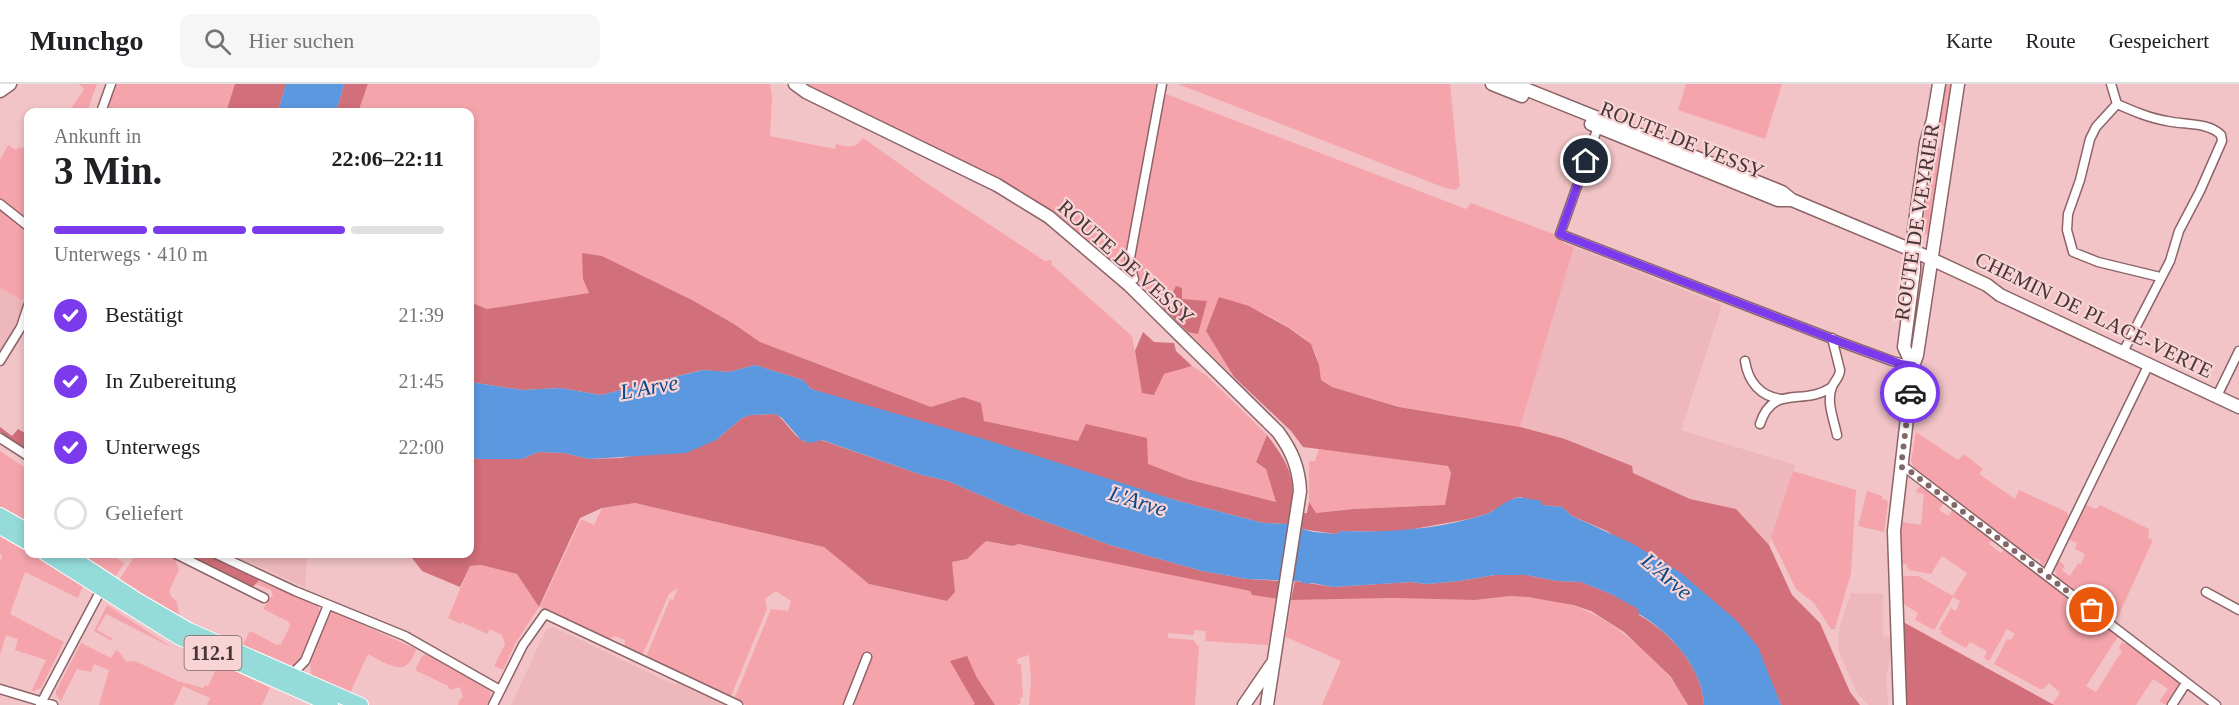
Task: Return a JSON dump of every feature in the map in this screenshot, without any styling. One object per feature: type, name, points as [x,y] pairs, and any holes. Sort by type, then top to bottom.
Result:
[{"type":"main road","points":[[0,515],[24,529]]},
{"type":"main road","points":[[0,527],[24,541]]},
{"type":"main road","name":"112.1","points":[[52,558],[178,637],[331,705]]},
{"type":"main road","name":"112.1","points":[[73,558],[165,617],[217,643],[361,705]]},
{"type":"street","points":[[0,91],[10,84]]},
{"type":"street","points":[[102,108],[111,84]]},
{"type":"street","name":"ROUTE DE VESSY","points":[[795,84],[997,185],[1049,217],[1079,241],[1173,327],[1278,432],[1291,450],[1296,464],[1299,478],[1299,503],[1272,663]]},
{"type":"street","points":[[1134,279],[1129,263],[1162,84]]},
{"type":"street","name":"ROUTE DE VESSY","points":[[1492,84],[1600,124]]},
{"type":"street","name":"ROUTE DE VESSY","points":[[1513,84],[1778,200],[1792,200],[1914,251]]},
{"type":"street","name":"ROUTE DE VEYRIER","points":[[1913,366],[1904,347],[1914,270],[1914,230],[1926,143],[1934,120],[1939,84]]},
{"type":"street","name":"ROUTE DE VEYRIER","points":[[1900,705],[1894,541],[1913,366],[1917,355],[1958,84]]},
{"type":"street","points":[[2111,84],[2117,104],[2139,114],[2166,121],[2212,128],[2221,135],[2222,141],[2179,231],[2170,261],[2123,352]]},
{"type":"street","points":[[2117,104],[2096,127],[2090,139],[2080,180],[2068,214],[2067,230],[2073,252],[2098,262],[2160,277]]},
{"type":"street","points":[[1600,124],[1560,234],[1734,302],[1892,361],[1913,366]]},
{"type":"street","points":[[1926,143],[1931,139],[1939,138],[1943,146],[1938,186],[1942,198]]},
{"type":"street","points":[[0,204],[24,223]]},
{"type":"street","name":"CHEMIN DE PLACE-VERTE","points":[[1914,251],[1987,285],[2000,295],[2239,407]]},
{"type":"street","points":[[0,361],[24,318]]},
{"type":"street","points":[[1832,338],[1840,370],[1832,387],[1831,410],[1837,435]]},
{"type":"street","points":[[2217,396],[2239,351]]},
{"type":"street","points":[[1745,361],[1751,380],[1765,401],[1760,424]]},
{"type":"street","points":[[2046,575],[2149,364]]},
{"type":"street","points":[[1810,397],[1832,387]]},
{"type":"street","points":[[1761,392],[1770,397],[1782,399],[1810,397],[1825,401],[1831,410]]},
{"type":"street","points":[[1764,412],[1772,403],[1782,399]]},
{"type":"street","points":[[0,438],[24,453]]},
{"type":"street","points":[[1901,467],[1907,469],[2216,705]]},
{"type":"street","points":[[184,558],[264,598]]},
{"type":"street","points":[[225,558],[328,605],[405,636],[500,690]]},
{"type":"street","points":[[41,704],[101,590]]},
{"type":"street","points":[[2206,592],[2239,610]]},
{"type":"street","points":[[309,682],[305,674],[305,662],[328,605]]},
{"type":"street","points":[[493,705],[523,645],[544,614],[738,705]]},
{"type":"street","points":[[848,705],[867,657]]},
{"type":"street","points":[[286,673],[296,670],[305,662]]},
{"type":"street","points":[[1244,705],[1255,692],[1272,663]]},
{"type":"street","points":[[1267,705],[1272,680],[1272,663]]},
{"type":"street","points":[[2172,705],[2187,683]]},
{"type":"street","points":[[0,689],[41,704],[53,705]]},
{"type":"shaded area","points":[[79,84],[97,84],[88,108],[72,108],[84,89]]},
{"type":"shaded area","points":[[114,84],[235,84],[227,108],[105,108]]},
{"type":"shaded area","points":[[235,84],[286,84],[279,108],[227,108]]},
{"type":"shaded area","points":[[344,84],[368,84],[359,108],[337,108]]},
{"type":"shaded area","points":[[368,84],[770,84],[772,98],[770,136],[835,149],[836,144],[851,146],[863,138],[1045,261],[1051,260],[1052,265],[1132,336],[1142,392],[1164,374],[1192,366],[1207,376],[1267,435],[1256,461],[1266,469],[1276,502],[1187,479],[1078,441],[984,421],[981,403],[963,397],[931,407],[760,342],[692,300],[602,256],[583,279],[589,293],[487,309],[474,304],[474,108],[359,108]]},
{"type":"shaded area","points":[[801,84],[1156,84],[1126,264],[1131,280],[1083,238],[923,144],[924,141],[896,128],[894,131]]},
{"type":"shaded area","points":[[1178,84],[1450,84],[1460,186],[1455,190],[1445,188]]},
{"type":"shaded area","points":[[1686,84],[1782,84],[1765,139],[1678,110]]},
{"type":"shaded area","points":[[1945,84],[1953,84],[1947,125],[1944,127],[1939,124]]},
{"type":"shaded area","points":[[1166,94],[1466,209],[1471,203],[1559,236],[1562,242],[1574,247],[1520,427],[1400,407],[1332,387],[1321,380],[1315,352],[1305,339],[1282,323],[1249,306],[1206,331],[1234,377],[1149,294],[1133,266],[1161,106]]},
{"type":"shaded area","points":[[8,145],[16,150],[24,147],[24,219],[0,200],[0,160]]},
{"type":"shaded area","points":[[1937,146],[1940,148],[1940,153],[1931,213],[1932,231],[1926,235],[1923,229],[1932,152]]},
{"type":"shaded area","points":[[0,207],[24,226],[24,301],[0,288]]},
{"type":"shaded area","points":[[1574,247],[1722,305],[1681,430],[1795,465],[1769,545],[1736,509],[1690,499],[1633,473],[1632,466],[1565,439],[1520,427]]},
{"type":"shaded area","points":[[582,253],[602,256],[692,300],[760,342],[931,407],[963,397],[981,403],[984,421],[1078,441],[1086,424],[1147,438],[1148,464],[1187,479],[1276,502],[1266,469],[1256,462],[1267,435],[1283,457],[1291,476],[1292,497],[1288,524],[1263,523],[1175,500],[811,389],[803,380],[755,365],[729,372],[702,370],[601,395],[560,388],[522,390],[474,383],[474,304],[487,309],[589,293],[583,279]]},
{"type":"shaded area","points":[[1176,286],[1182,288],[1182,299],[1207,301],[1198,334],[1188,332],[1164,309]]},
{"type":"shaded area","points":[[0,288],[24,301],[24,309],[0,353]]},
{"type":"shaded area","points":[[1219,297],[1249,306],[1289,328],[1311,344],[1319,365],[1321,380],[1332,387],[1399,407],[1520,427],[1565,439],[1632,466],[1633,473],[1690,499],[1736,509],[1769,545],[1792,595],[1820,623],[1850,692],[1860,705],[1781,705],[1757,647],[1725,611],[1607,531],[1572,516],[1562,507],[1542,505],[1521,497],[1487,514],[1397,532],[1342,531],[1336,534],[1301,529],[1309,502],[1316,513],[1445,505],[1451,473],[1448,466],[1303,447],[1291,431],[1234,377],[1206,331]]},
{"type":"shaded area","points":[[1143,332],[1154,342],[1174,343],[1176,351],[1192,366],[1164,374],[1154,395],[1142,393],[1135,351]]},
{"type":"shaded area","points":[[775,414],[796,436],[806,442],[821,440],[922,475],[948,481],[1022,513],[1110,545],[1202,571],[1247,579],[1280,581],[1278,599],[1252,595],[1250,591],[1018,544],[1013,546],[986,541],[967,559],[952,562],[955,592],[947,601],[869,584],[824,547],[635,503],[602,508],[580,518],[539,607],[517,574],[481,565],[470,566],[460,587],[422,571],[412,558],[474,558],[474,458],[522,459],[538,452],[564,453],[589,459],[621,458],[716,440],[742,418],[751,415]]},
{"type":"shaded area","points":[[0,427],[12,436],[18,429],[24,433],[24,447],[0,432]]},
{"type":"shaded area","points":[[1916,432],[1958,460],[1964,454],[1983,469],[1979,474],[2015,499],[2019,490],[2067,512],[2069,521],[2048,564],[2041,566],[2040,560],[2024,553],[1915,470],[1911,461]]},
{"type":"shaded area","points":[[1319,449],[1448,466],[1451,473],[1445,505],[1315,513],[1309,502],[1309,461],[1315,461]]},
{"type":"shaded area","points":[[0,451],[24,467],[24,521],[0,507]]},
{"type":"shaded area","points":[[1793,471],[1856,490],[1851,573],[1835,629],[1831,629],[1814,603],[1796,589],[1771,538]]},
{"type":"shaded area","points":[[1922,485],[1944,502],[1939,510],[1948,516],[1954,508],[1993,538],[1989,544],[2001,553],[2005,548],[2119,635],[2086,686],[2096,692],[2122,651],[2119,648],[2122,642],[2125,644],[2127,641],[2180,681],[2180,686],[2167,705],[2159,702],[2168,689],[2153,679],[2136,705],[1906,705],[1903,622],[2052,704],[2060,693],[2049,683],[2040,689],[1994,664],[2007,639],[2011,640],[2015,634],[2007,629],[1989,661],[1984,658],[1987,651],[1970,642],[1966,648],[1941,634],[1942,631],[1939,629],[1951,608],[1956,611],[1960,601],[1953,597],[1934,630],[1915,620],[1918,613],[1902,603],[1901,576],[1918,576],[1953,596],[1967,573],[1942,556],[1931,574],[1909,570],[1906,564],[1900,564],[1902,522],[1921,525],[1924,494],[1917,493],[1916,490]]},
{"type":"shaded area","points":[[1867,491],[1887,500],[1884,532],[1858,526]]},
{"type":"shaded area","points":[[635,503],[824,547],[869,584],[947,601],[955,592],[951,562],[967,559],[986,541],[1013,546],[1017,544],[1250,591],[1252,595],[1278,599],[1268,645],[1205,641],[1206,631],[1194,630],[1194,635],[1168,633],[1168,638],[1193,640],[1199,647],[1195,705],[1029,705],[1031,680],[1029,655],[1017,659],[1018,664],[1021,664],[1023,697],[1020,698],[1021,703],[1017,705],[855,705],[853,698],[845,705],[746,705],[736,700],[735,697],[771,609],[788,611],[791,601],[776,591],[765,599],[767,609],[729,697],[646,657],[670,599],[673,600],[678,588],[669,594],[642,656],[624,647],[625,640],[614,636],[610,639],[540,607],[581,519],[594,525],[602,508]]},
{"type":"shaded area","points":[[2086,505],[2096,509],[2100,505],[2149,529],[2148,538],[2153,540],[2115,623],[2057,578],[2055,569],[2059,560],[2065,566],[2062,570],[2070,576],[2078,563],[2081,564],[2085,554],[2075,549],[2077,543],[2068,539]]},
{"type":"shaded area","points":[[0,535],[24,550],[24,558],[37,558],[83,586],[78,598],[25,572],[10,614],[64,642],[41,688],[31,692],[46,660],[15,650],[18,639],[6,635],[0,655],[0,563],[2,555],[0,554]]},
{"type":"shaded area","points":[[85,558],[116,558],[125,563],[115,577]]},
{"type":"shaded area","points":[[133,558],[174,558],[179,570],[169,591],[177,602],[180,618],[119,580]]},
{"type":"shaded area","points":[[192,558],[216,558],[260,579],[252,588]]},
{"type":"shaded area","points":[[239,558],[308,558],[305,587]]},
{"type":"shaded area","points":[[481,565],[517,574],[539,607],[515,644],[503,670],[494,666],[505,644],[502,635],[490,629],[487,634],[448,618],[470,566]]},
{"type":"shaded area","points":[[1495,575],[1526,575],[1557,581],[1581,582],[1639,609],[1639,615],[1662,631],[1683,652],[1698,677],[1704,705],[1688,705],[1671,677],[1624,632],[1591,611],[1573,605],[1510,596],[1475,600],[1392,598],[1291,600],[1295,581],[1333,587],[1411,582],[1427,584]]},
{"type":"shaded area","points":[[260,579],[318,604],[320,614],[298,664],[287,666],[242,646],[250,631],[277,645],[281,644],[290,626],[289,622],[263,609],[273,596],[271,590],[255,584]]},
{"type":"shaded area","points":[[1851,593],[1883,594],[1883,636],[1890,638],[1890,662],[1886,674],[1888,705],[1869,705],[1858,695],[1840,655],[1838,643],[1840,626]]},
{"type":"shaded area","points":[[1510,596],[1554,601],[1573,606],[1605,621],[1637,645],[1664,671],[1678,687],[1688,705],[1322,705],[1341,661],[1286,637],[1291,600],[1392,598],[1475,600]]},
{"type":"shaded area","points":[[107,605],[173,648],[106,614],[97,630],[113,639],[112,641],[94,631]]},
{"type":"shaded area","points":[[332,611],[416,649],[412,659],[402,667],[396,667],[368,654],[350,693],[316,679],[311,675],[311,659]]},
{"type":"shaded area","points":[[1903,622],[2054,705],[1906,705]]},
{"type":"shaded area","points":[[553,627],[675,685],[678,681],[729,705],[511,705],[546,630]]},
{"type":"shaded area","points":[[81,643],[111,658],[116,650],[126,662],[135,661],[178,681],[203,688],[205,685],[208,686],[219,663],[270,688],[262,705],[207,705],[210,698],[183,686],[174,705],[99,705],[109,670],[94,664],[91,672],[77,669],[61,701],[56,691]]},
{"type":"shaded area","points":[[426,654],[487,689],[491,693],[487,705],[458,705],[459,700],[463,698],[460,687],[450,690],[448,686],[415,670],[422,656]]},
{"type":"shaded area","points":[[967,656],[977,678],[995,705],[973,705],[975,704],[950,661]]},
{"type":"water","points":[[286,84],[344,84],[337,108],[279,108]]},
{"type":"water","name":"L'Arve","points":[[755,365],[803,380],[811,389],[987,440],[1175,500],[1263,523],[1288,524],[1314,532],[1336,534],[1342,531],[1396,531],[1432,527],[1484,515],[1513,499],[1540,500],[1542,505],[1562,507],[1572,516],[1633,544],[1681,573],[1737,621],[1758,647],[1781,705],[1704,705],[1698,677],[1683,652],[1673,641],[1639,614],[1638,609],[1611,594],[1581,582],[1557,581],[1526,575],[1495,575],[1427,584],[1411,582],[1333,587],[1299,581],[1247,579],[1202,571],[1110,545],[1022,513],[948,481],[922,475],[822,440],[810,443],[801,440],[782,418],[775,414],[751,415],[742,418],[716,440],[686,453],[589,459],[564,453],[538,452],[522,459],[474,458],[474,383],[522,390],[560,388],[601,395],[703,370],[729,372]]},
{"type":"way so far","points":[[1910,393],[1901,467],[1907,469],[2092,610]]},
{"type":"route","points":[[1586,161],[1560,234],[1843,343],[1901,364],[1913,366],[1910,393]]}]
